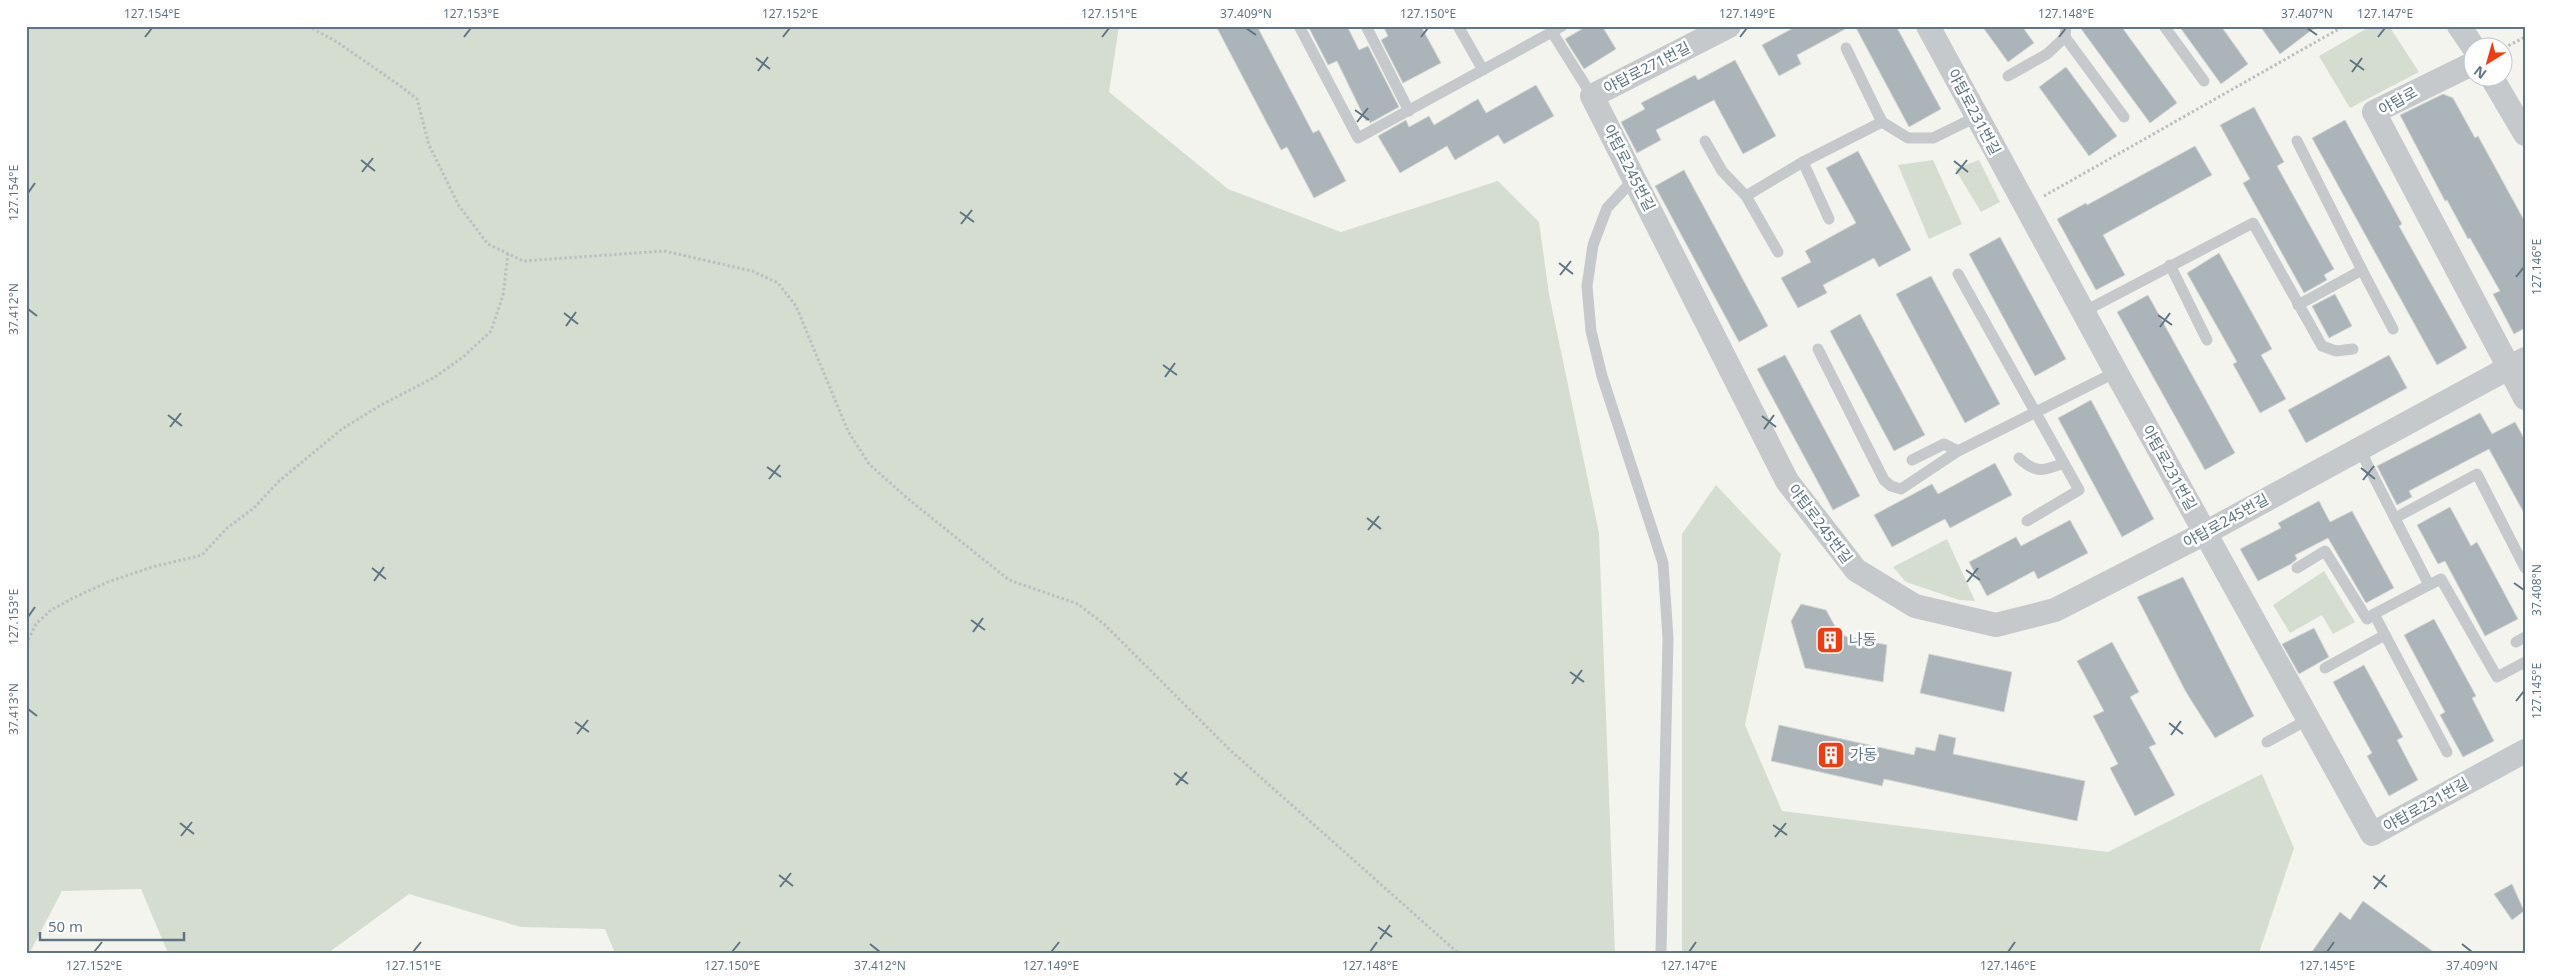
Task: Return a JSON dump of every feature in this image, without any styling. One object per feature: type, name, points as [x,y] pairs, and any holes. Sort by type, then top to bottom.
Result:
[{"type":"street","name":"야탑로271번길","points":[[1592,96],[1729,26]]},
{"type":"street","name":"야탑로231번길","points":[[1928,26],[2083,312],[2372,834],[2525,751]]},
{"type":"street","points":[[2459,26],[2467,38]]},
{"type":"street","name":"야탑로","points":[[2464,68],[2374,112],[2430,218],[2517,363]]},
{"type":"street","points":[[2498,88],[2525,134]]},
{"type":"street","name":"야탑로245번길","points":[[1592,96],[1787,481],[1856,570],[1915,606],[1996,625],[2055,610],[2205,533],[2517,363]]},
{"type":"street","points":[[2517,363],[2525,398]]},
{"type":"lane","points":[[1299,26],[1358,138],[1483,70],[1555,28],[1592,96]]},
{"type":"lane","points":[[1366,26],[1409,111]]},
{"type":"lane","points":[[1458,26],[1483,70]]},
{"type":"lane","points":[[2164,26],[2204,81]]},
{"type":"lane","points":[[2008,76],[2046,54],[2065,32],[2124,117]]},
{"type":"lane","points":[[1846,48],[1882,122],[1908,138],[1933,138],[1976,117]]},
{"type":"lane","points":[[1746,196],[1803,162],[1882,122]]},
{"type":"lane","points":[[1705,140],[1722,171],[1746,196],[1778,252]]},
{"type":"lane","points":[[2297,141],[2393,329]]},
{"type":"lane","points":[[1803,162],[1828,218]]},
{"type":"lane","points":[[1634,179],[1607,208],[1593,245],[1587,286],[1591,331],[1602,376],[1663,563],[1668,638],[1661,953]]},
{"type":"lane","points":[[2083,312],[2253,223],[2322,346],[2336,351],[2353,349]]},
{"type":"lane","points":[[2170,265],[2207,340]]},
{"type":"lane","points":[[2298,305],[2362,270]]},
{"type":"lane","points":[[1958,274],[2079,490],[2027,521]]},
{"type":"lane","points":[[1818,349],[1884,480],[1891,486],[1901,489],[1958,452],[2116,372]]},
{"type":"lane","points":[[1912,460],[1944,444],[1958,452]]},
{"type":"lane","points":[[2359,448],[2429,585]]},
{"type":"lane","points":[[2019,458],[2028,467],[2036,469],[2046,470],[2064,463]]},
{"type":"lane","points":[[2395,518],[2478,474],[2525,568]]},
{"type":"lane","points":[[2297,568],[2325,551],[2367,619],[2441,579],[2497,677],[2525,662]]},
{"type":"lane","points":[[2374,614],[2447,752]]},
{"type":"lane","points":[[2325,668],[2385,635]]},
{"type":"lane","points":[[2268,742],[2309,719]]},
{"type":"path","points":[[308,26],[337,42],[416,99],[429,145],[458,206],[488,244],[523,262],[664,251],[752,271],[778,283],[796,306],[848,430],[869,464],[907,498],[1009,580],[1078,604],[1105,625],[1230,750],[1458,953]]},
{"type":"path","points":[[2026,206],[2344,26]]},
{"type":"path","points":[[26,644],[41,620],[51,610],[73,598],[108,582],[152,567],[202,555],[227,528],[254,508],[278,482],[342,429],[381,405],[435,377],[463,357],[491,331],[503,295],[508,254]]},
{"type":"shaded area","points":[[26,26],[1119,26],[1109,92],[1228,189],[1341,232],[1498,181],[1539,222],[1549,294],[1599,533],[1615,953],[615,953],[605,929],[521,927],[409,894],[328,953],[168,953],[141,889],[62,891],[30,952],[26,953]]},
{"type":"shaded area","points":[[2371,26],[2389,26],[2419,72],[2350,108],[2319,56]]},
{"type":"shaded area","points":[[1933,160],[1962,224],[1929,239],[1898,165]]},
{"type":"shaded area","points":[[1979,160],[2000,202],[1981,212],[1955,169]]},
{"type":"shaded area","points":[[1716,485],[1781,554],[1745,725],[1782,811],[2108,852],[2262,774],[2294,848],[2259,953],[1682,953],[1682,534]]},
{"type":"shaded area","points":[[1947,539],[1975,601],[1959,600],[1906,582],[1893,567]]},
{"type":"shaded area","points":[[2324,571],[2355,622],[2333,634],[2322,615],[2290,633],[2273,605]]},
{"type":"building","points":[[1216,26],[1257,26],[1313,133],[1319,130],[1346,181],[1314,198],[1287,147],[1281,150]]},
{"type":"building","points":[[1308,26],[1347,26],[1359,50],[1368,46],[1399,107],[1370,123],[1369,120],[1366,121],[1337,61],[1328,65]]},
{"type":"building","points":[[1383,26],[1421,26],[1441,63],[1403,83],[1381,40],[1388,36]]},
{"type":"building","points":[[1587,26],[1602,26],[1616,49],[1584,69],[1565,39]]},
{"type":"building","points":[[1797,26],[1851,26],[1797,55],[1801,64],[1779,76],[1762,45]]},
{"type":"building","points":[[1855,26],[1896,26],[1941,109],[1909,127]]},
{"type":"building","points":[[1982,26],[2022,26],[2034,43],[2008,62]]},
{"type":"building","points":[[2079,26],[2121,26],[2177,103],[2150,123]]},
{"type":"building","points":[[2179,26],[2221,26],[2248,64],[2221,84]]},
{"type":"building","points":[[2260,26],[2317,26],[2280,54]]},
{"type":"building","points":[[1735,60],[1776,136],[1743,154],[1714,100],[1656,130],[1661,140],[1637,153],[1621,122],[1645,109],[1641,103],[1695,75],[1698,80]]},
{"type":"building","points":[[2066,67],[2117,136],[2089,156],[2039,87]]},
{"type":"building","points":[[1536,85],[1554,116],[1504,144],[1498,135],[1455,160],[1447,146],[1400,173],[1378,136],[1406,120],[1409,127],[1429,116],[1434,125],[1478,99],[1486,113]]},
{"type":"building","points":[[2443,94],[2453,98],[2475,138],[2478,136],[2525,222],[2525,328],[2514,334],[2493,294],[2500,291],[2447,200],[2445,201],[2400,115]]},
{"type":"building","points":[[2254,107],[2284,162],[2277,166],[2334,269],[2324,275],[2327,280],[2304,293],[2243,183],[2250,179],[2220,125]]},
{"type":"building","points":[[2345,120],[2402,224],[2399,226],[2467,348],[2437,365],[2312,138]]},
{"type":"building","points":[[2195,146],[2212,175],[2103,235],[2125,275],[2096,290],[2057,219],[2086,203],[2087,205]]},
{"type":"building","points":[[1858,151],[1911,250],[1879,267],[1874,258],[1823,285],[1827,293],[1798,308],[1781,278],[1811,262],[1805,251],[1856,223],[1826,168]]},
{"type":"building","points":[[1684,170],[1768,326],[1739,342],[1655,186]]},
{"type":"building","points":[[2000,237],[2066,359],[2035,376],[1969,254]]},
{"type":"building","points":[[2219,253],[2272,349],[2261,355],[2286,399],[2260,413],[2233,364],[2237,362],[2187,273]]},
{"type":"building","points":[[1931,276],[2000,404],[1965,423],[1896,294]]},
{"type":"building","points":[[2335,294],[2352,326],[2329,338],[2312,306]]},
{"type":"building","points":[[2148,295],[2235,453],[2205,470],[2117,312]]},
{"type":"building","points":[[1860,314],[1925,435],[1894,451],[1830,331]]},
{"type":"building","points":[[1785,355],[1860,496],[1833,510],[1757,369]]},
{"type":"building","points":[[2389,355],[2407,388],[2306,443],[2288,410]]},
{"type":"building","points":[[2091,400],[2154,519],[2122,537],[2058,418]]},
{"type":"building","points":[[2480,413],[2492,434],[2515,422],[2525,440],[2525,515],[2489,449],[2409,491],[2412,497],[2397,505],[2377,466]]},
{"type":"building","points":[[1995,463],[2012,495],[1950,528],[1945,519],[1892,547],[1874,515],[1932,484],[1938,494]]},
{"type":"building","points":[[2319,501],[2330,522],[2352,511],[2394,588],[2366,603],[2328,538],[2295,555],[2297,559],[2291,564],[2258,581],[2240,549],[2281,528],[2278,523]]},
{"type":"building","points":[[2450,507],[2471,546],[2477,542],[2518,619],[2485,636],[2445,561],[2438,564],[2417,525]]},
{"type":"building","points":[[2070,520],[2088,553],[2038,579],[2034,571],[1987,596],[1969,562],[2016,537],[2021,546]]},
{"type":"building","points":[[2183,577],[2254,716],[2215,738],[2186,692],[2137,597]]},
{"type":"building","name":"나동","points":[[1801,604],[1826,610],[1840,635],[1887,645],[1883,682],[1805,668],[1791,621]]},
{"type":"building","points":[[2434,619],[2476,696],[2472,698],[2494,741],[2463,757],[2440,715],[2445,712],[2404,635]]},
{"type":"building","points":[[2314,628],[2329,657],[2299,674],[2282,644]]},
{"type":"building","points":[[2112,642],[2139,692],[2130,697],[2156,744],[2149,747],[2175,795],[2135,816],[2110,768],[2118,764],[2093,716],[2104,711],[2077,661]]},
{"type":"building","points":[[1929,654],[2012,672],[2004,712],[1920,693]]},
{"type":"building","points":[[2364,665],[2403,737],[2397,740],[2418,780],[2389,796],[2367,756],[2372,753],[2333,682]]},
{"type":"building","points":[[1779,725],[1914,755],[1916,747],[1935,751],[1939,734],[1956,738],[1953,754],[2085,781],[2077,821],[1884,779],[1882,786],[1771,761]]},
{"type":"building","points":[[2512,884],[2524,911],[2512,920],[2494,894]]},
{"type":"building","points":[[2363,901],[2435,953],[2311,953],[2340,912],[2350,920]]},
{"type":"place","name":"나동","points":[[1830,640]]},
{"type":"place","name":"가동","points":[[1831,755]]}]
